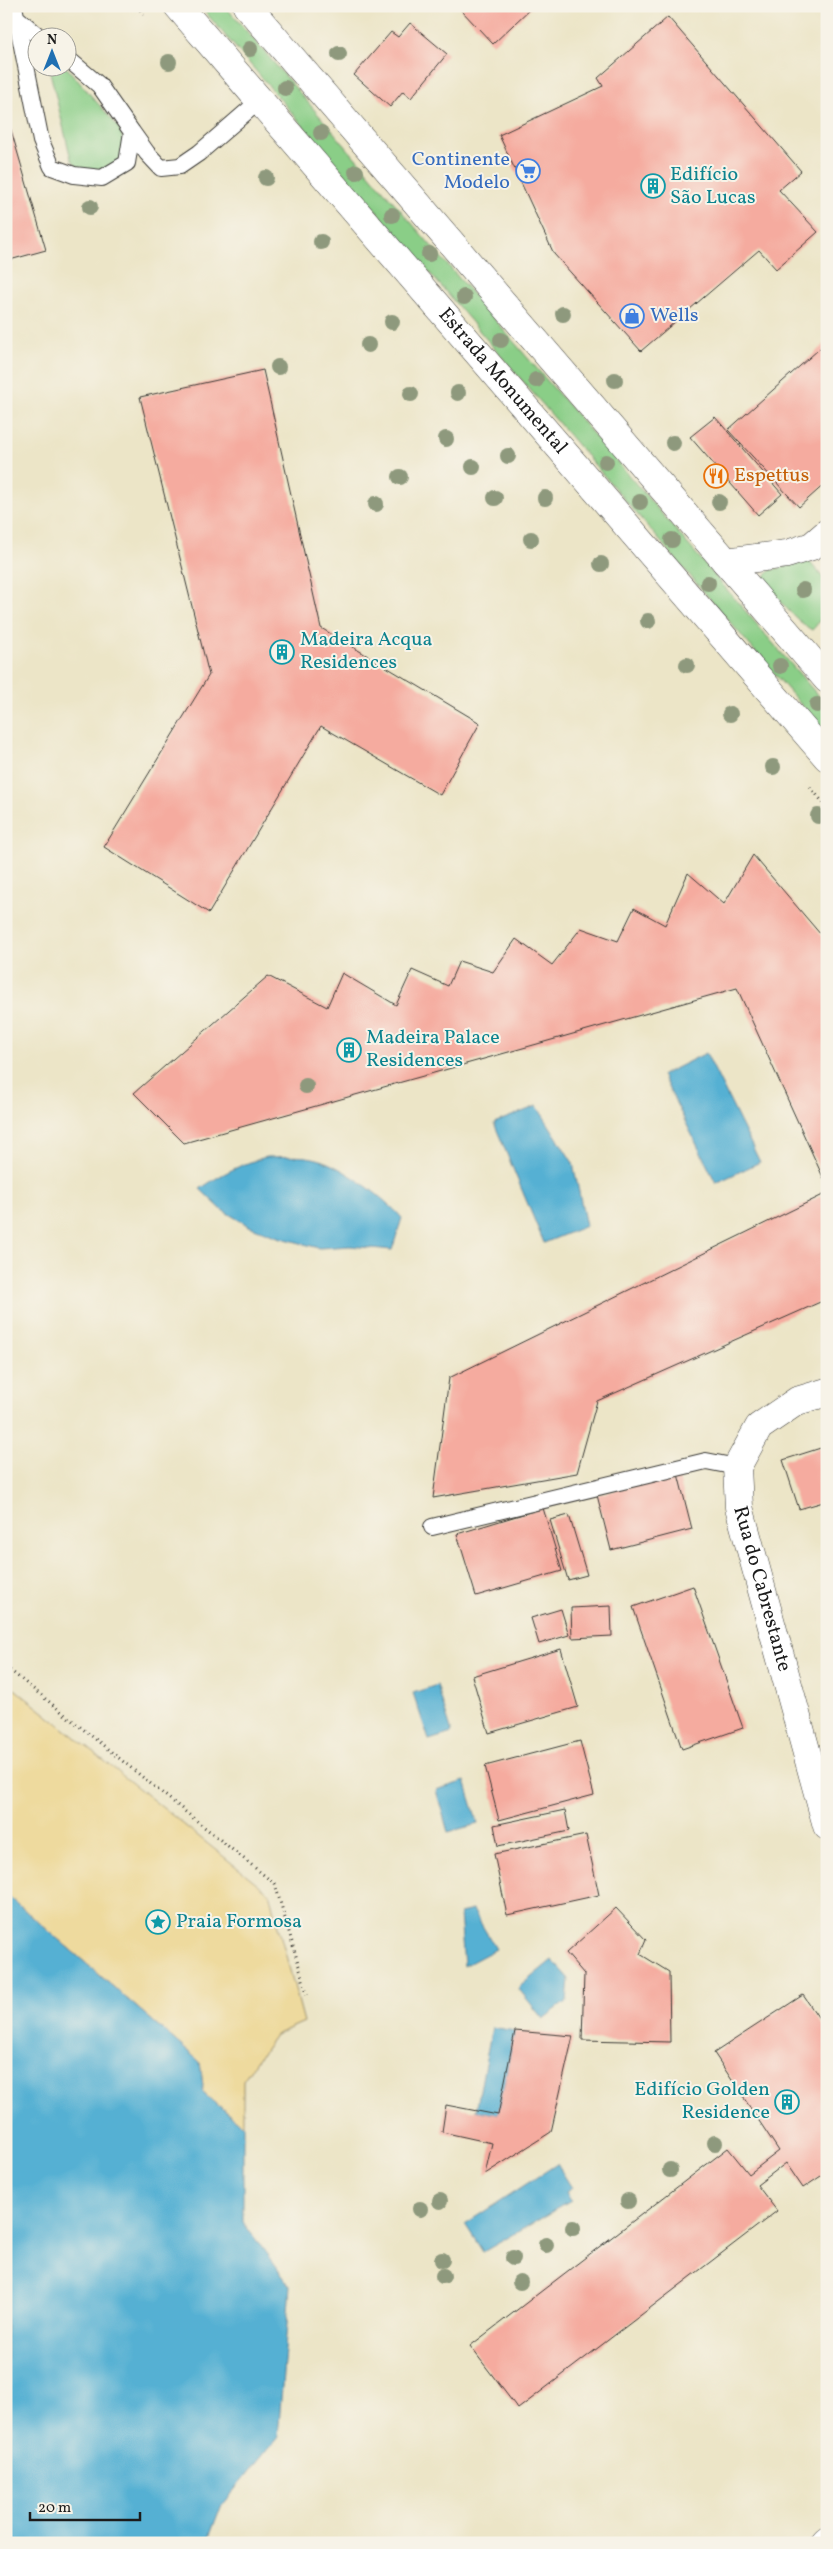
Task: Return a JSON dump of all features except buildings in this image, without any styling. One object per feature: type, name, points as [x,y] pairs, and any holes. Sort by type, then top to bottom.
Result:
[{"type":"main road","name":"Estrada Monumental","points":[[178,6],[827,757]]},
{"type":"main road","points":[[247,6],[827,679]]},
{"type":"main road","points":[[726,562],[788,554],[812,546],[827,533]]},
{"type":"main road","points":[[737,1467],[759,1427],[797,1401],[827,1392]]},
{"type":"main road","name":"Rua do Cabrestante","points":[[737,1467],[739,1507],[827,1826]]},
{"type":"lane","points":[[15,12],[41,141],[52,167],[74,175],[102,178],[126,163],[132,132]]},
{"type":"lane","points":[[15,12],[31,28]]},
{"type":"lane","points":[[78,67],[99,85],[147,153],[162,168],[180,166],[199,153],[259,101]]},
{"type":"lane","points":[[432,1527],[706,1461],[737,1467]]},
{"type":"path","points":[[6,1667],[275,1884],[308,1997]]},
{"type":"path","points":[[229,2543],[230,2536]]},
{"type":"green space","points":[[200,6],[225,6],[827,706],[827,735]]},
{"type":"green space","points":[[51,78],[76,78],[121,130],[125,153],[111,170],[80,170],[71,159]]},
{"type":"green space","points":[[809,561],[828,588],[825,608],[812,630],[784,606],[772,590],[765,576],[771,570]]},
{"type":"sand","name":"Praia Formosa","points":[[6,1682],[269,1893],[304,2022],[275,2035],[243,2080],[243,2125],[204,2094],[200,2062],[6,1894]]},
{"type":"water","points":[[706,1053],[760,1162],[716,1183],[662,1075]]},
{"type":"water","points":[[537,1106],[573,1163],[586,1226],[544,1243],[494,1123]]},
{"type":"water","points":[[295,1156],[313,1158],[324,1161],[361,1182],[385,1201],[402,1218],[392,1250],[350,1246],[319,1248],[278,1237],[249,1226],[222,1210],[200,1189],[232,1170],[266,1157]]},
{"type":"water","points":[[437,1685],[452,1733],[429,1740],[413,1693]]},
{"type":"water","points":[[465,1781],[478,1824],[448,1832],[436,1790]]},
{"type":"water","points":[[6,1894],[200,2062],[204,2094],[243,2125],[243,2222],[290,2286],[278,2437],[221,2506],[207,2543],[6,2543]]},
{"type":"water","points":[[473,1910],[496,1949],[464,1966],[460,1913]]},
{"type":"water","points":[[552,1960],[569,1979],[567,2001],[543,2019],[518,1988]]},
{"type":"water","points":[[492,2027],[515,2031],[498,2115],[476,2111]]},
{"type":"water","points":[[557,2164],[572,2188],[566,2192],[571,2201],[483,2252],[465,2224]]},
{"type":"place","name":"Continente Modelo","points":[[528,171]]},
{"type":"place","name":"Edifício São Lucas","points":[[653,186]]},
{"type":"place","name":"Wells","points":[[632,316]]},
{"type":"place","name":"Espettus","points":[[716,476]]},
{"type":"place","name":"Madeira Acqua Residences","points":[[282,652]]},
{"type":"place","name":"Madeira Palace Residences","points":[[349,1050]]},
{"type":"place","name":"Praia Formosa","points":[[158,1922]]},
{"type":"place","name":"Edifício Golden Residence","points":[[787,2102]]}]
